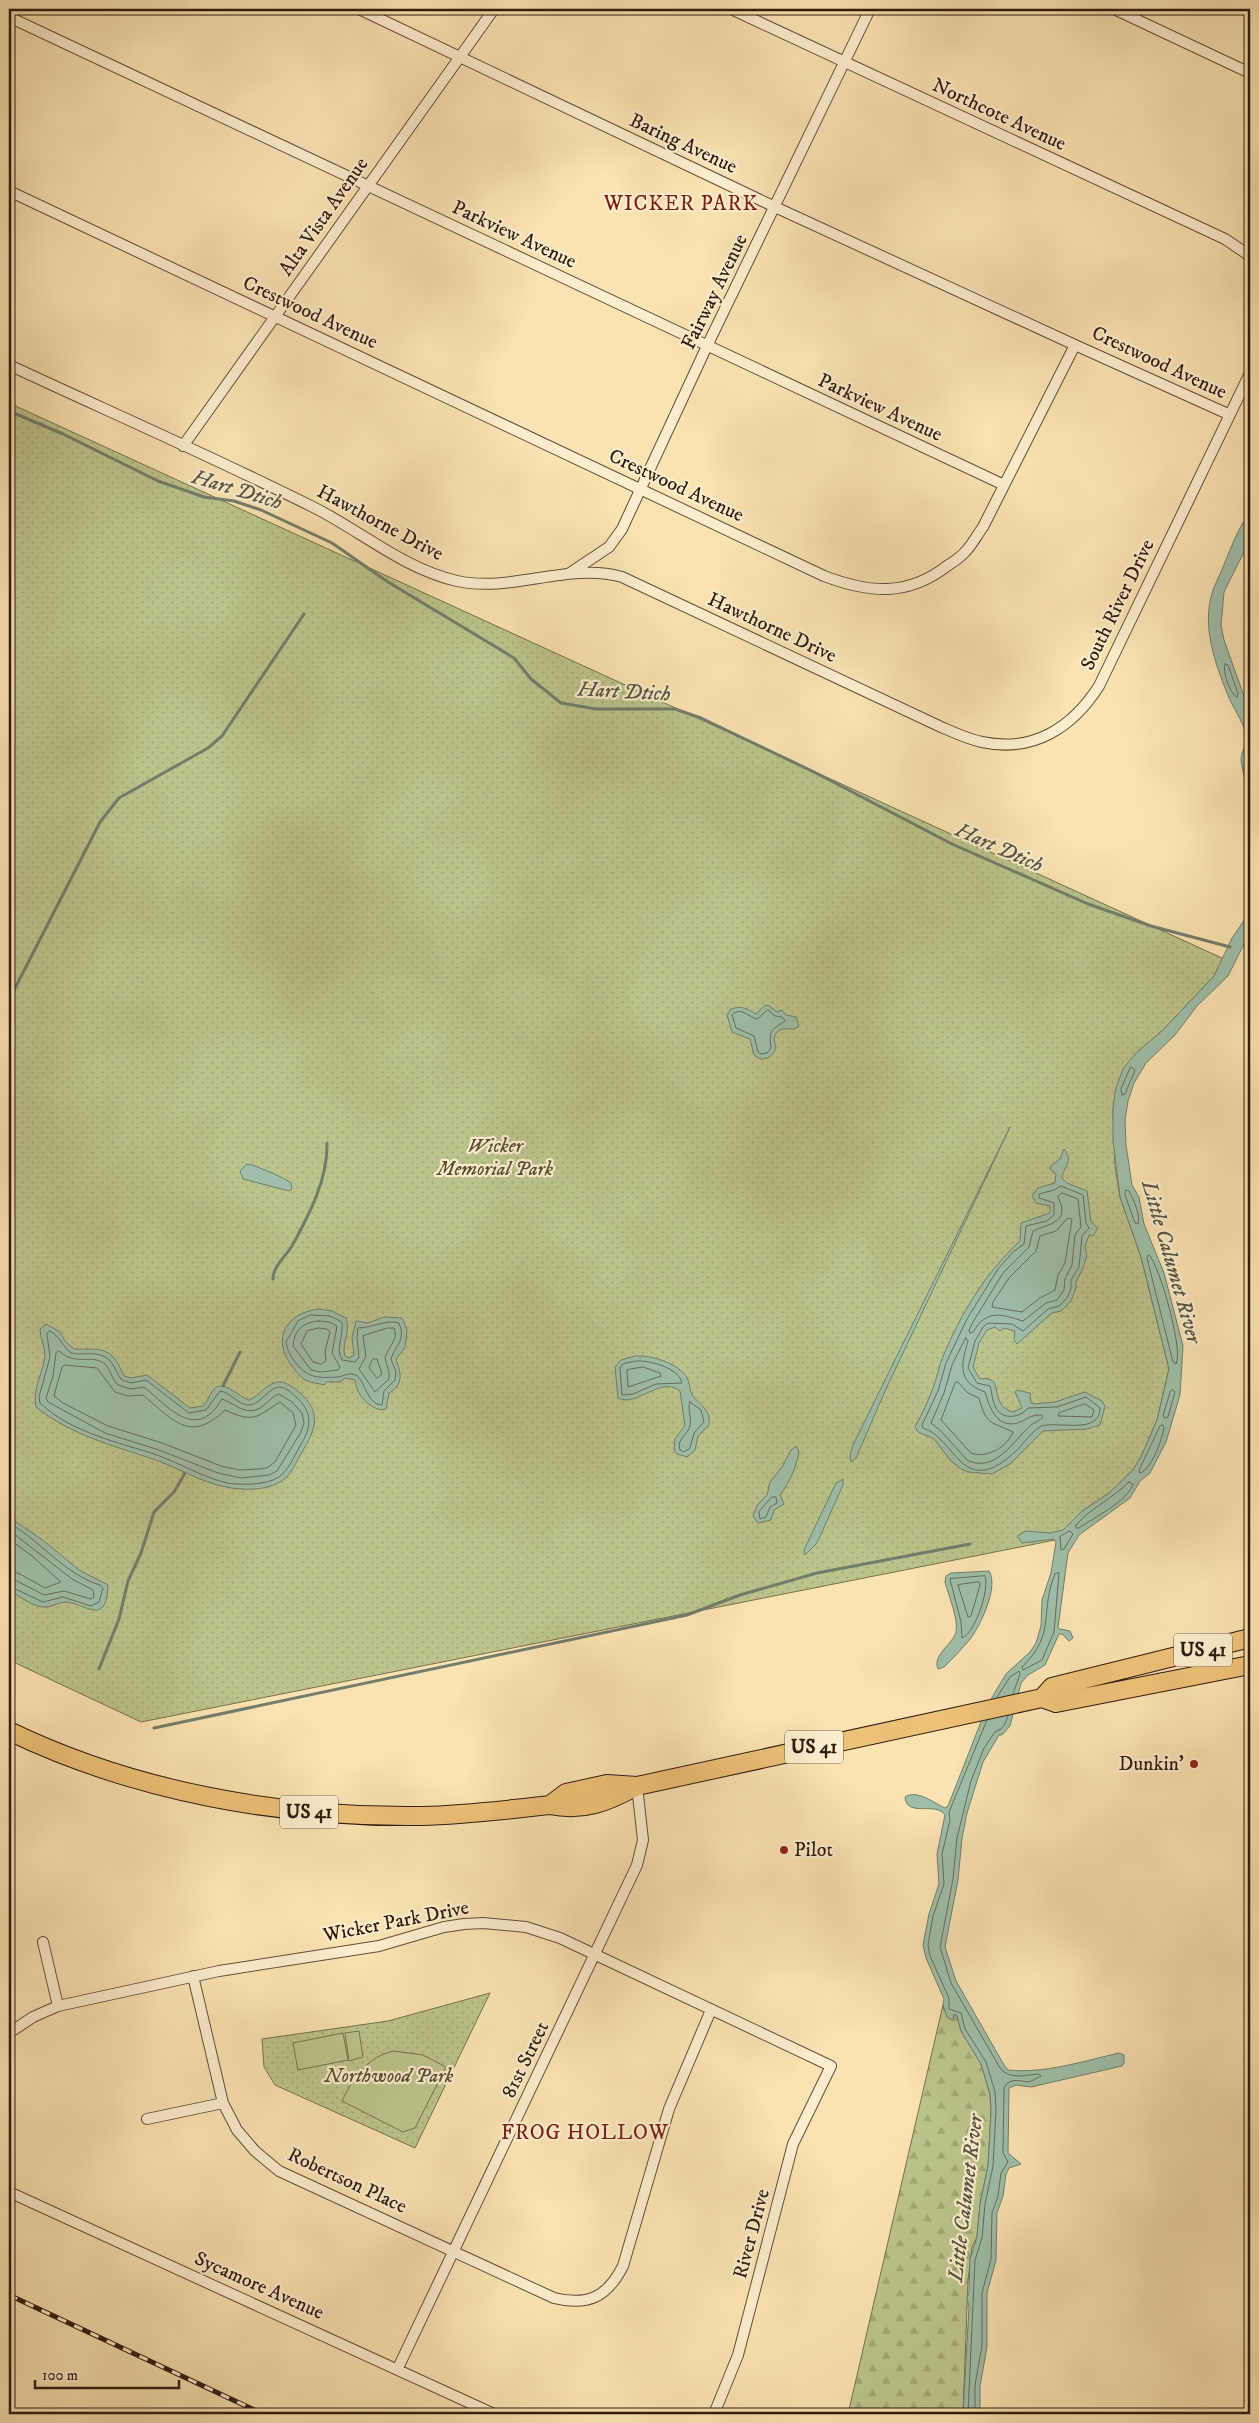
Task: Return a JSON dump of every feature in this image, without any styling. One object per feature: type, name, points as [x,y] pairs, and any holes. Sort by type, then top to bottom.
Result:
[{"type":"highway","name":"US 41","points":[[1042,1698],[1052,1687],[1250,1638]]},
{"type":"highway","name":"US 41","points":[[9,1731],[130,1778],[216,1799],[354,1815],[422,1816],[550,1805],[566,1793],[607,1784],[637,1786],[1042,1698],[1056,1703],[1250,1665]]},
{"type":"street","name":"Baring Avenue","points":[[359,9],[776,207],[1075,345]]},
{"type":"street","name":"Alta Vista Avenue","points":[[183,446],[494,9]]},
{"type":"street","name":"Northcote Avenue","points":[[731,9],[1225,239],[1250,256]]},
{"type":"street","name":"Fairway Avenue","points":[[570,573],[609,547],[622,529],[707,346],[776,207],[870,9]]},
{"type":"street","points":[[1114,9],[1250,73]]},
{"type":"street","name":"Parkview Avenue","points":[[9,16],[1004,485]]},
{"type":"street","name":"Crestwood Avenue","points":[[9,191],[824,576],[863,588],[885,590],[908,587],[936,575],[965,553],[983,527],[1075,345],[1228,414]]},
{"type":"street","name":"Hawthorne Drive","points":[[9,365],[314,507],[402,559],[441,575],[477,583],[536,580],[570,573],[609,573],[622,577],[939,726]]},
{"type":"street","name":"South River Drive","points":[[939,726],[981,742],[1000,745],[1052,733],[1077,716],[1099,686],[1228,414],[1250,373]]},
{"type":"street","name":"81st Street","points":[[398,2368],[596,1955],[642,1853],[642,1824],[637,1786]]},
{"type":"street","name":"Wicker Park Drive","points":[[9,2033],[34,2017],[58,2006],[193,1976],[379,1946],[444,1928],[483,1923],[526,1927],[542,1932],[596,1955],[831,2066]]},
{"type":"street","points":[[43,1942],[58,2006]]},
{"type":"street","name":"Robertson Place","points":[[193,1976],[223,2103],[237,2130],[255,2151],[279,2171],[554,2298],[569,2302],[585,2300],[600,2295],[610,2288],[623,2266],[670,2109],[711,2010]]},
{"type":"street","name":"River Drive","points":[[714,2414],[738,2355],[793,2144],[831,2066]]},
{"type":"street","points":[[148,2119],[223,2103]]},
{"type":"street","name":"Sycamore Avenue","points":[[9,2192],[398,2368],[494,2414]]},
{"type":"green space","name":"Wicker Memorial Park","points":[[9,403],[1224,959],[1214,976],[1163,1030],[1136,1053],[1113,1108],[1115,1167],[1120,1197],[1141,1257],[1169,1369],[1157,1420],[1141,1457],[1133,1470],[1109,1493],[1081,1512],[1055,1540],[141,1722],[9,1660]]},
{"type":"green space","name":"Northwood Park","points":[[490,1993],[415,2148],[275,2085],[264,2067],[262,2039],[388,2021]]},
{"type":"green space","points":[[943,2005],[944,2010],[953,2020],[954,2014],[957,2016],[961,2031],[981,2064],[990,2094],[991,2111],[988,2166],[980,2204],[977,2237],[972,2247],[968,2281],[963,2414],[848,2414]]},
{"type":"green space","points":[[359,2031],[363,2057],[349,2061],[345,2033]]},
{"type":"green space","points":[[343,2033],[348,2060],[298,2070],[293,2043]]},
{"type":"green space","points":[[394,2051],[423,2055],[446,2067],[415,2128],[403,2132],[342,2101],[362,2069],[376,2058]]},
{"type":"water","points":[[1250,519],[1250,540],[1224,592],[1221,625],[1224,640],[1250,713],[1250,805],[1241,760],[1246,735],[1218,670],[1208,621],[1214,588],[1238,531],[1244,521]]},
{"type":"water","points":[[1250,912],[1250,932],[1228,976],[1197,1006],[1175,1035],[1146,1063],[1134,1083],[1128,1101],[1125,1120],[1126,1145],[1132,1185],[1139,1197],[1144,1224],[1164,1273],[1183,1346],[1180,1395],[1166,1442],[1150,1473],[1140,1481],[1130,1498],[1079,1535],[1068,1553],[1058,1627],[1070,1631],[1073,1638],[1069,1641],[1062,1634],[1059,1634],[1045,1665],[1028,1675],[1021,1683],[1010,1726],[1002,1735],[999,1735],[983,1762],[967,1813],[962,1838],[958,1880],[945,1947],[956,1981],[1004,2065],[1008,2070],[1036,2070],[1064,2066],[1119,2053],[1124,2055],[1122,2066],[1031,2087],[1016,2085],[1009,2088],[1008,2153],[1021,2164],[1009,2168],[1006,2174],[1003,2196],[997,2213],[996,2260],[987,2293],[987,2347],[980,2386],[980,2414],[963,2414],[970,2259],[977,2237],[980,2204],[988,2166],[990,2094],[981,2064],[961,2031],[957,2016],[954,2014],[953,2020],[947,2017],[943,2005],[944,1999],[926,1958],[923,1945],[929,1914],[939,1884],[937,1854],[945,1815],[936,1809],[911,1807],[905,1797],[910,1795],[920,1796],[945,1808],[948,1806],[988,1704],[1006,1674],[1030,1652],[1036,1643],[1041,1626],[1042,1600],[1051,1573],[1056,1542],[1054,1539],[1022,1543],[1017,1536],[1026,1531],[1050,1533],[1063,1530],[1081,1512],[1109,1493],[1133,1470],[1141,1457],[1157,1420],[1169,1369],[1141,1257],[1120,1197],[1113,1140],[1113,1108],[1116,1088],[1123,1069],[1136,1053],[1163,1030],[1214,976],[1232,938]]},
{"type":"water","points":[[768,1005],[777,1012],[782,1010],[786,1015],[796,1017],[799,1026],[794,1029],[784,1029],[777,1032],[774,1039],[775,1050],[771,1056],[760,1059],[754,1055],[750,1039],[732,1032],[727,1015],[731,1009],[738,1007],[756,1014],[764,1006]]},
{"type":"water","points":[[1010,1127],[885,1391],[856,1458],[851,1462],[850,1455],[853,1445]]},
{"type":"water","points":[[1064,1149],[1067,1153],[1068,1164],[1062,1178],[1067,1183],[1087,1191],[1091,1222],[1098,1228],[1093,1236],[1089,1235],[1085,1247],[1087,1255],[1076,1282],[1076,1288],[1071,1301],[1061,1311],[1052,1313],[1017,1344],[1014,1340],[1015,1331],[1004,1328],[1000,1331],[995,1327],[987,1330],[979,1343],[973,1367],[980,1379],[992,1380],[1001,1404],[1006,1409],[1013,1412],[1022,1408],[1015,1392],[1017,1390],[1030,1393],[1031,1403],[1034,1404],[1055,1402],[1085,1392],[1102,1401],[1105,1406],[1100,1425],[1087,1429],[1043,1431],[1010,1464],[992,1474],[968,1472],[951,1461],[934,1439],[918,1432],[915,1427],[929,1398],[949,1343],[975,1295],[1007,1253],[1020,1241],[1021,1223],[1050,1213],[1050,1206],[1036,1203],[1032,1196],[1038,1188],[1055,1183],[1056,1174],[1050,1169],[1060,1159]]},
{"type":"water","points":[[247,1164],[263,1169],[288,1181],[291,1183],[292,1189],[289,1191],[243,1179],[240,1171]]},
{"type":"water","points":[[319,1309],[332,1311],[346,1318],[347,1328],[344,1352],[345,1356],[349,1358],[354,1355],[352,1338],[356,1321],[368,1323],[384,1317],[402,1318],[407,1330],[405,1347],[396,1359],[400,1378],[397,1386],[389,1393],[386,1409],[378,1409],[365,1401],[359,1392],[355,1380],[345,1378],[340,1382],[326,1382],[324,1385],[303,1379],[292,1366],[283,1346],[285,1329],[298,1316],[308,1311]]},
{"type":"water","points":[[46,1324],[60,1332],[65,1341],[74,1349],[97,1350],[108,1353],[117,1362],[124,1376],[131,1378],[147,1375],[190,1408],[203,1406],[218,1386],[226,1387],[249,1400],[274,1383],[286,1383],[298,1391],[312,1408],[314,1423],[309,1439],[293,1468],[278,1483],[260,1489],[238,1489],[208,1482],[156,1460],[78,1432],[49,1417],[36,1407],[35,1394],[45,1356],[40,1329]]},
{"type":"water","points":[[635,1356],[664,1361],[678,1368],[687,1378],[693,1396],[707,1412],[709,1425],[698,1436],[695,1450],[687,1457],[677,1454],[674,1450],[675,1439],[685,1425],[680,1391],[673,1387],[665,1387],[633,1399],[625,1400],[618,1398],[615,1367],[621,1360]]},
{"type":"water","points":[[796,1446],[799,1451],[796,1463],[780,1495],[784,1504],[774,1510],[771,1520],[758,1523],[753,1516],[758,1504],[767,1495],[770,1482],[782,1467],[791,1450]]},
{"type":"water","points":[[843,1479],[843,1485],[817,1543],[805,1555],[804,1550],[836,1483]]},
{"type":"water","points":[[9,1517],[44,1541],[79,1570],[108,1585],[104,1606],[94,1610],[66,1602],[42,1607],[32,1604],[9,1590]]},
{"type":"water","points":[[989,1571],[992,1578],[992,1586],[988,1605],[979,1624],[971,1638],[961,1649],[944,1667],[938,1669],[937,1664],[940,1654],[954,1636],[957,1627],[945,1582],[946,1576],[951,1573]]},
{"type":"waterway","name":"Hart Dtich","points":[[9,411],[63,434],[158,481],[204,497],[234,501],[261,510],[332,543],[388,582],[514,658],[531,679],[561,703],[596,709],[675,709],[701,718],[814,772],[952,844],[1088,904],[1151,926],[1230,947]]},
{"type":"waterway","points":[[9,1000],[100,822],[119,798],[208,748],[222,736],[304,614]]},
{"type":"waterway","points":[[273,1279],[275,1270],[292,1246],[316,1196],[324,1170],[327,1143]]},
{"type":"waterway","points":[[223,1386],[240,1352]]},
{"type":"waterway","points":[[99,1669],[119,1619],[128,1581],[141,1553],[154,1512],[174,1492],[185,1473]]},
{"type":"waterway","points":[[154,1728],[687,1615],[740,1595],[817,1573],[970,1544]]},
{"type":"railway","points":[[9,2295],[263,2414]]},
{"type":"place","name":"Dunkin'","points":[[1194,1764]]},
{"type":"place","name":"Pilot","points":[[784,1850]]},
{"type":"district","name":"WICKER PARK","points":[[681,204]]},
{"type":"district","name":"FROG HOLLOW","points":[[585,2133]]},
{"type":"water label","name":"Little Calumet River","points":[[1171,1262]]},
{"type":"water label","name":"Little Calumet River","points":[[966,2198]]}]
